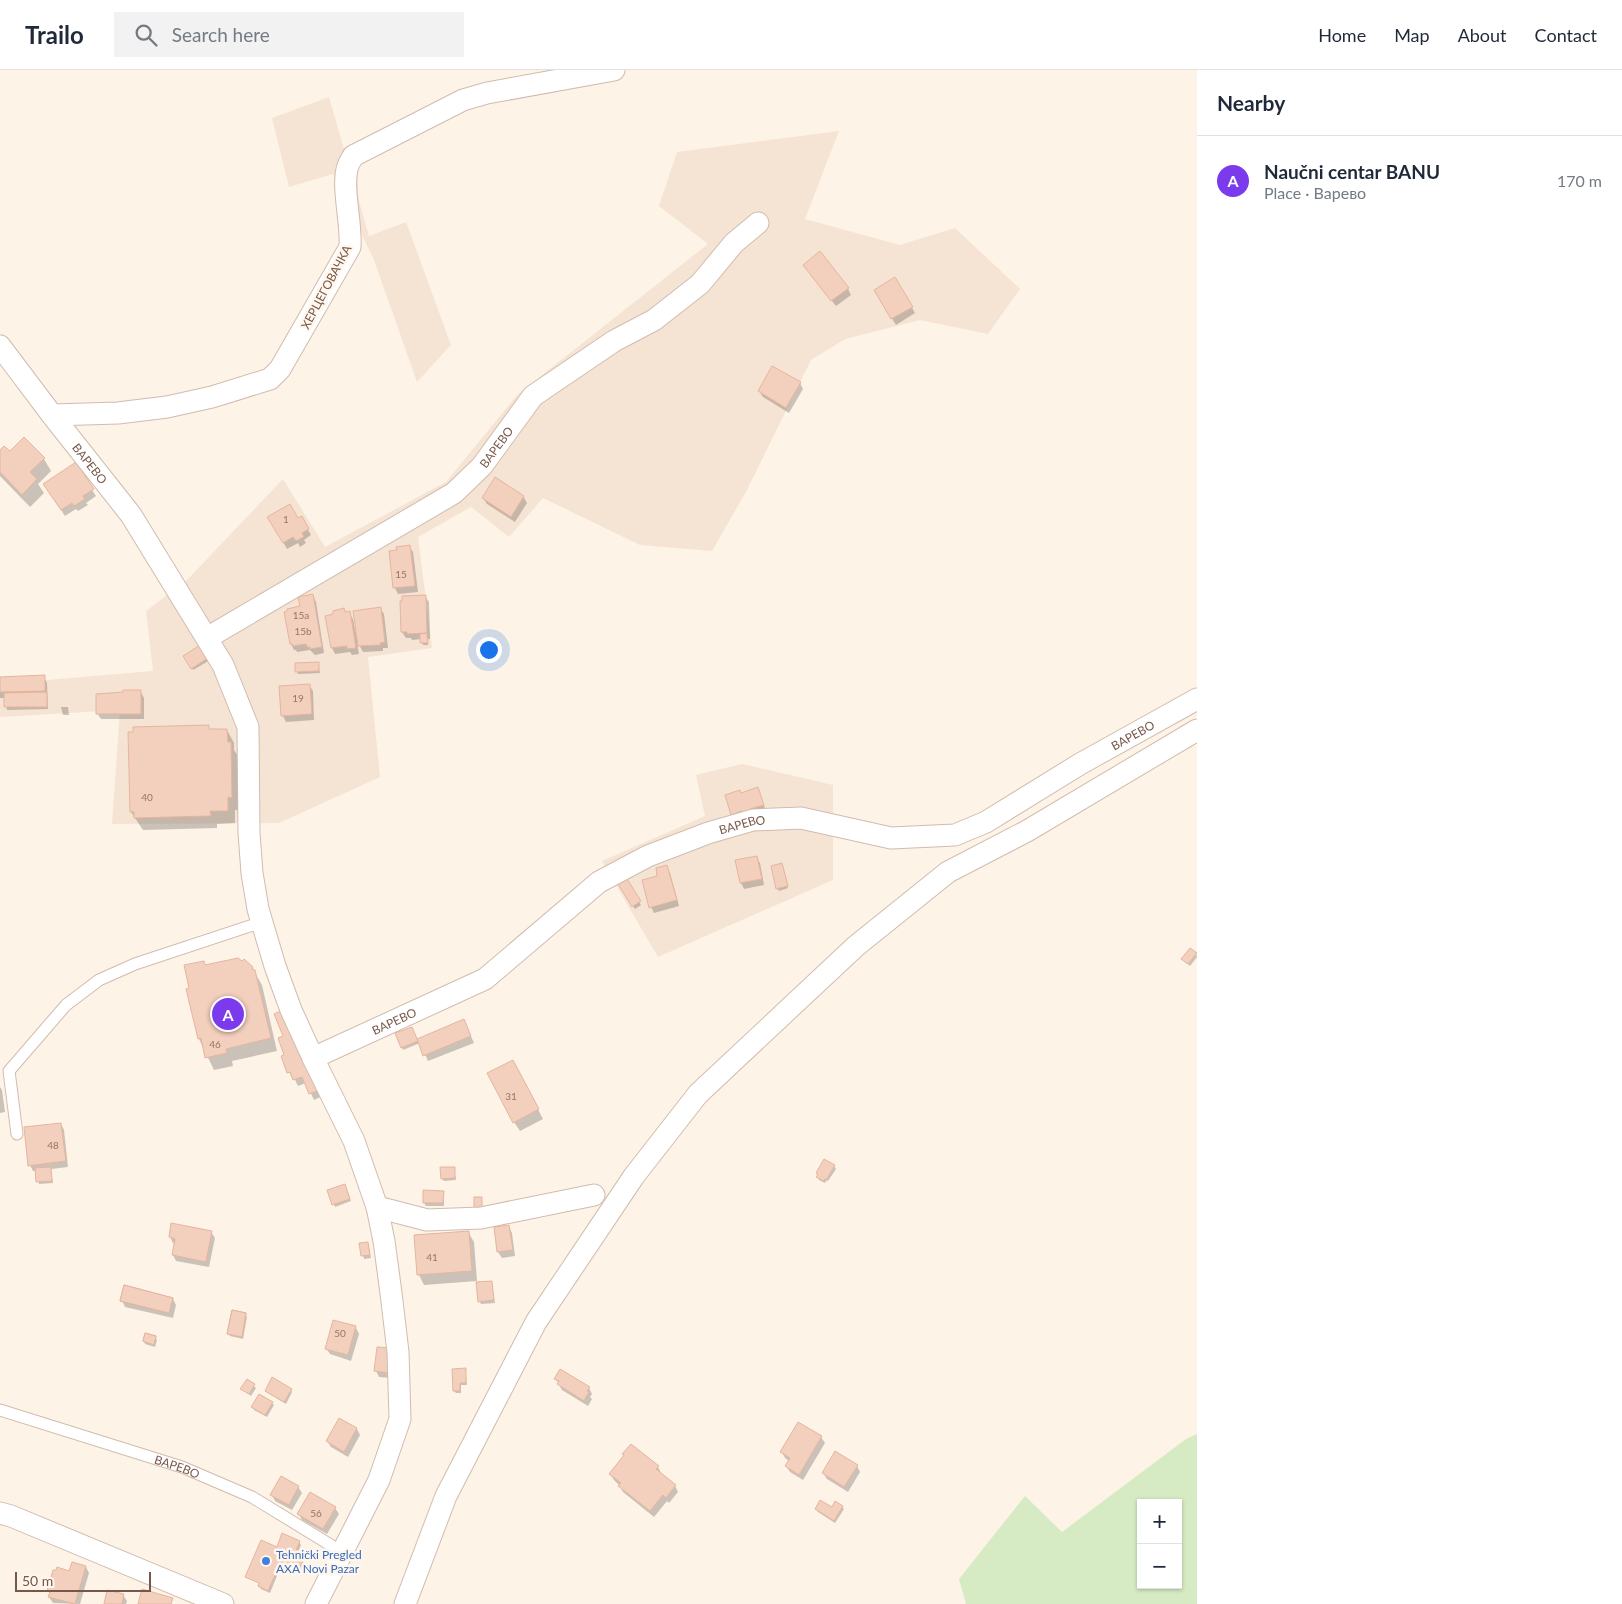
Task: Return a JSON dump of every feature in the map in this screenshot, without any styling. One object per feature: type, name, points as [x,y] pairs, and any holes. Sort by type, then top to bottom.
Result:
[{"type":"street","name":"ХЕРЦЕГОВАЧКА","points":[[52,415],[118,413],[167,407],[212,397],[270,378],[280,369],[350,247],[351,234],[345,182],[347,166],[354,156],[462,100],[487,93],[614,70]]},
{"type":"street","name":"ВАРЕВО","points":[[207,638],[454,493],[482,466],[533,396],[614,341],[654,320],[700,284],[734,243],[758,223]]},
{"type":"street","points":[[0,346],[52,415]]},
{"type":"street","name":"ВАРЕВО","points":[[52,415],[131,515],[222,665],[248,727],[250,832],[258,909],[275,966],[288,1001],[313,1058],[354,1141],[377,1207],[384,1241],[398,1352],[400,1419],[379,1480],[316,1604]]},
{"type":"street","name":"ВАРЕВО","points":[[313,1058],[485,979],[599,882],[648,856],[708,833],[753,820],[802,818],[890,838],[955,835],[986,822],[1080,764],[1197,699]]},
{"type":"street","points":[[405,1604],[446,1496],[536,1322],[634,1176],[698,1094],[856,946],[948,872],[1027,831],[1197,730]]},
{"type":"street","points":[[986,822],[994,848]]},
{"type":"street","points":[[377,1207],[428,1220],[481,1218],[594,1195]]},
{"type":"street","points":[[0,1513],[223,1604]]},
{"type":"lane","points":[[17,1134],[9,1070],[66,1005],[99,980],[135,964],[262,922]]},
{"type":"lane","name":"ВАРЕВО","points":[[0,1410],[182,1467],[252,1497],[342,1552]]},
{"type":"shaded area","points":[[329,97],[369,236],[406,222],[451,345],[417,382],[374,260],[333,174],[289,187],[272,118]]},
{"type":"shaded area","points":[[839,131],[805,219],[900,245],[955,228],[1020,289],[988,334],[920,320],[845,339],[811,360],[747,490],[712,551],[640,545],[543,498],[509,537],[471,507],[418,537],[432,648],[368,657],[380,777],[279,823],[112,824],[120,710],[0,717],[0,684],[153,671],[146,611],[188,579],[283,479],[325,547],[446,482],[518,394],[708,244],[659,206],[677,152]]},
{"type":"shaded area","points":[[742,764],[833,785],[833,880],[658,957],[602,861],[705,816],[696,775]]},
{"type":"green space","points":[[1197,1434],[1197,1604],[966,1604],[959,1579],[1025,1496],[1062,1532],[1186,1439]]},
{"type":"building","points":[[820,251],[849,288],[831,301],[803,265]]},
{"type":"building","points":[[895,277],[913,307],[891,319],[874,290]]},
{"type":"building","points":[[772,366],[801,382],[786,408],[758,391]]},
{"type":"building","points":[[24,437],[45,458],[30,472],[37,479],[22,495],[0,472],[0,450],[4,446],[10,451]]},
{"type":"building","points":[[76,462],[94,489],[83,496],[85,499],[74,506],[72,503],[61,510],[43,484]]},
{"type":"building","points":[[495,477],[524,496],[511,517],[482,498]]},
{"type":"building","points":[[290,504],[298,518],[302,516],[309,529],[302,533],[304,537],[296,541],[293,537],[283,543],[267,517]]},
{"type":"building","points":[[410,545],[415,586],[393,588],[389,551],[397,550],[396,547]]},
{"type":"building","points":[[313,594],[322,647],[310,649],[306,644],[293,646],[290,644],[284,612],[287,609],[300,606],[298,597]]},
{"type":"building","points":[[426,595],[427,633],[407,634],[407,632],[401,632],[400,601],[402,601],[402,596]]},
{"type":"building","points":[[381,607],[385,642],[380,643],[381,645],[358,646],[353,611]]},
{"type":"building","points":[[344,608],[345,612],[350,611],[356,648],[347,649],[347,646],[331,648],[325,616],[333,614],[333,611]]},
{"type":"building","points":[[427,633],[428,643],[420,643],[420,634]]},
{"type":"building","points":[[203,643],[211,656],[191,669],[183,656]]},
{"type":"building","points":[[319,662],[319,671],[295,672],[295,663]]},
{"type":"building","points":[[45,675],[45,691],[0,692],[0,677]]},
{"type":"building","points":[[310,684],[312,714],[281,716],[279,686]]},
{"type":"building","points":[[123,690],[141,690],[141,714],[96,714],[96,694],[123,692]]},
{"type":"building","points":[[47,692],[47,707],[4,707],[4,693]]},
{"type":"building","points":[[209,725],[209,729],[227,729],[228,742],[231,742],[232,798],[228,797],[228,811],[210,811],[211,816],[134,818],[134,812],[130,812],[128,732],[133,732],[133,727]]},
{"type":"building","points":[[758,787],[764,805],[750,809],[751,811],[742,813],[742,811],[731,815],[725,795],[740,790],[741,793]]},
{"type":"building","points":[[757,856],[762,879],[740,883],[735,860]]},
{"type":"building","points":[[782,863],[788,886],[776,889],[771,866]]},
{"type":"building","points":[[667,865],[677,900],[649,908],[642,880],[657,876],[656,868]]},
{"type":"building","points":[[627,879],[641,901],[632,907],[618,884]]},
{"type":"building","points":[[1190,948],[1197,953],[1188,964],[1181,959]]},
{"type":"building","points":[[238,958],[242,961],[244,959],[255,970],[271,1038],[226,1049],[227,1053],[205,1058],[201,1038],[198,1039],[186,989],[189,988],[184,965],[204,961],[205,965]]},
{"type":"building","points":[[283,1010],[323,1089],[309,1094],[302,1077],[293,1080],[290,1072],[287,1073],[281,1056],[284,1055],[278,1038],[283,1036],[274,1014]]},
{"type":"building","points":[[464,1019],[471,1036],[423,1056],[417,1039]]},
{"type":"building","points":[[412,1027],[418,1041],[401,1048],[395,1033]]},
{"type":"building","points":[[513,1060],[539,1109],[513,1123],[487,1073]]},
{"type":"building","points":[[61,1123],[66,1161],[28,1166],[24,1127]]},
{"type":"building","points":[[824,1159],[835,1165],[827,1179],[823,1181],[816,1177],[818,1174],[816,1173]]},
{"type":"building","points":[[51,1167],[52,1181],[36,1182],[35,1168]]},
{"type":"building","points":[[440,1167],[455,1167],[455,1178],[441,1179]]},
{"type":"building","points":[[345,1184],[350,1199],[332,1205],[327,1190]]},
{"type":"building","points":[[423,1190],[444,1191],[443,1203],[423,1203]]},
{"type":"building","points":[[474,1197],[482,1197],[482,1208],[474,1208]]},
{"type":"building","points":[[171,1223],[212,1231],[206,1262],[172,1255],[175,1239],[169,1237]]},
{"type":"building","points":[[509,1225],[513,1250],[497,1252],[494,1227]]},
{"type":"building","points":[[469,1231],[472,1271],[417,1275],[414,1235]]},
{"type":"building","points":[[368,1242],[370,1255],[361,1256],[359,1243]]},
{"type":"building","points":[[492,1281],[494,1300],[478,1302],[476,1282]]},
{"type":"building","points":[[124,1285],[173,1298],[169,1313],[120,1301]]},
{"type":"building","points":[[124,1285],[173,1298],[169,1313],[120,1301]]},
{"type":"building","points":[[232,1310],[246,1313],[242,1337],[227,1334]]},
{"type":"building","points":[[232,1310],[246,1313],[242,1337],[227,1334]]},
{"type":"building","points":[[333,1320],[356,1326],[348,1355],[325,1349]]},
{"type":"building","points":[[145,1333],[156,1336],[154,1345],[143,1341]]},
{"type":"building","points":[[145,1333],[156,1336],[154,1345],[143,1341]]},
{"type":"building","points":[[377,1347],[393,1348],[390,1373],[374,1371]]},
{"type":"building","points":[[466,1368],[466,1383],[460,1383],[460,1391],[453,1391],[452,1369]]},
{"type":"building","points":[[560,1369],[590,1387],[584,1401],[557,1384],[559,1381],[554,1379]]},
{"type":"building","points":[[272,1377],[292,1389],[284,1402],[265,1391]]},
{"type":"building","points":[[247,1379],[255,1384],[249,1394],[240,1389]]},
{"type":"building","points":[[259,1394],[273,1402],[265,1415],[251,1407]]},
{"type":"building","points":[[339,1418],[357,1428],[344,1452],[326,1441]]},
{"type":"building","points":[[798,1422],[822,1436],[799,1475],[785,1466],[790,1458],[780,1452]]},
{"type":"building","points":[[631,1444],[659,1466],[656,1469],[676,1485],[666,1498],[663,1495],[650,1511],[618,1486],[621,1483],[609,1474]]},
{"type":"building","points":[[835,1451],[858,1465],[844,1487],[822,1473]]},
{"type":"building","points":[[281,1476],[299,1486],[289,1505],[270,1495]]},
{"type":"building","points":[[310,1492],[336,1507],[323,1529],[297,1514]]},
{"type":"building","points":[[820,1500],[832,1507],[835,1501],[843,1506],[834,1521],[815,1509]]},
{"type":"building","points":[[282,1533],[300,1541],[294,1555],[303,1559],[298,1572],[280,1564],[268,1591],[258,1586],[259,1583],[245,1577],[261,1540],[277,1547]]},
{"type":"building","points":[[72,1562],[86,1566],[75,1604],[48,1597],[50,1592],[47,1591],[53,1570],[56,1570],[57,1567],[69,1571]]},
{"type":"building","points":[[142,1589],[173,1598],[171,1604],[138,1604]]},
{"type":"building","points":[[107,1590],[124,1594],[122,1604],[104,1604]]},
{"type":"place","name":"Naučni centar BANU","points":[[228,1014]]},
{"type":"place","name":"Tehnički Pregled AXA Novi Pazar","points":[[266,1561]]}]
